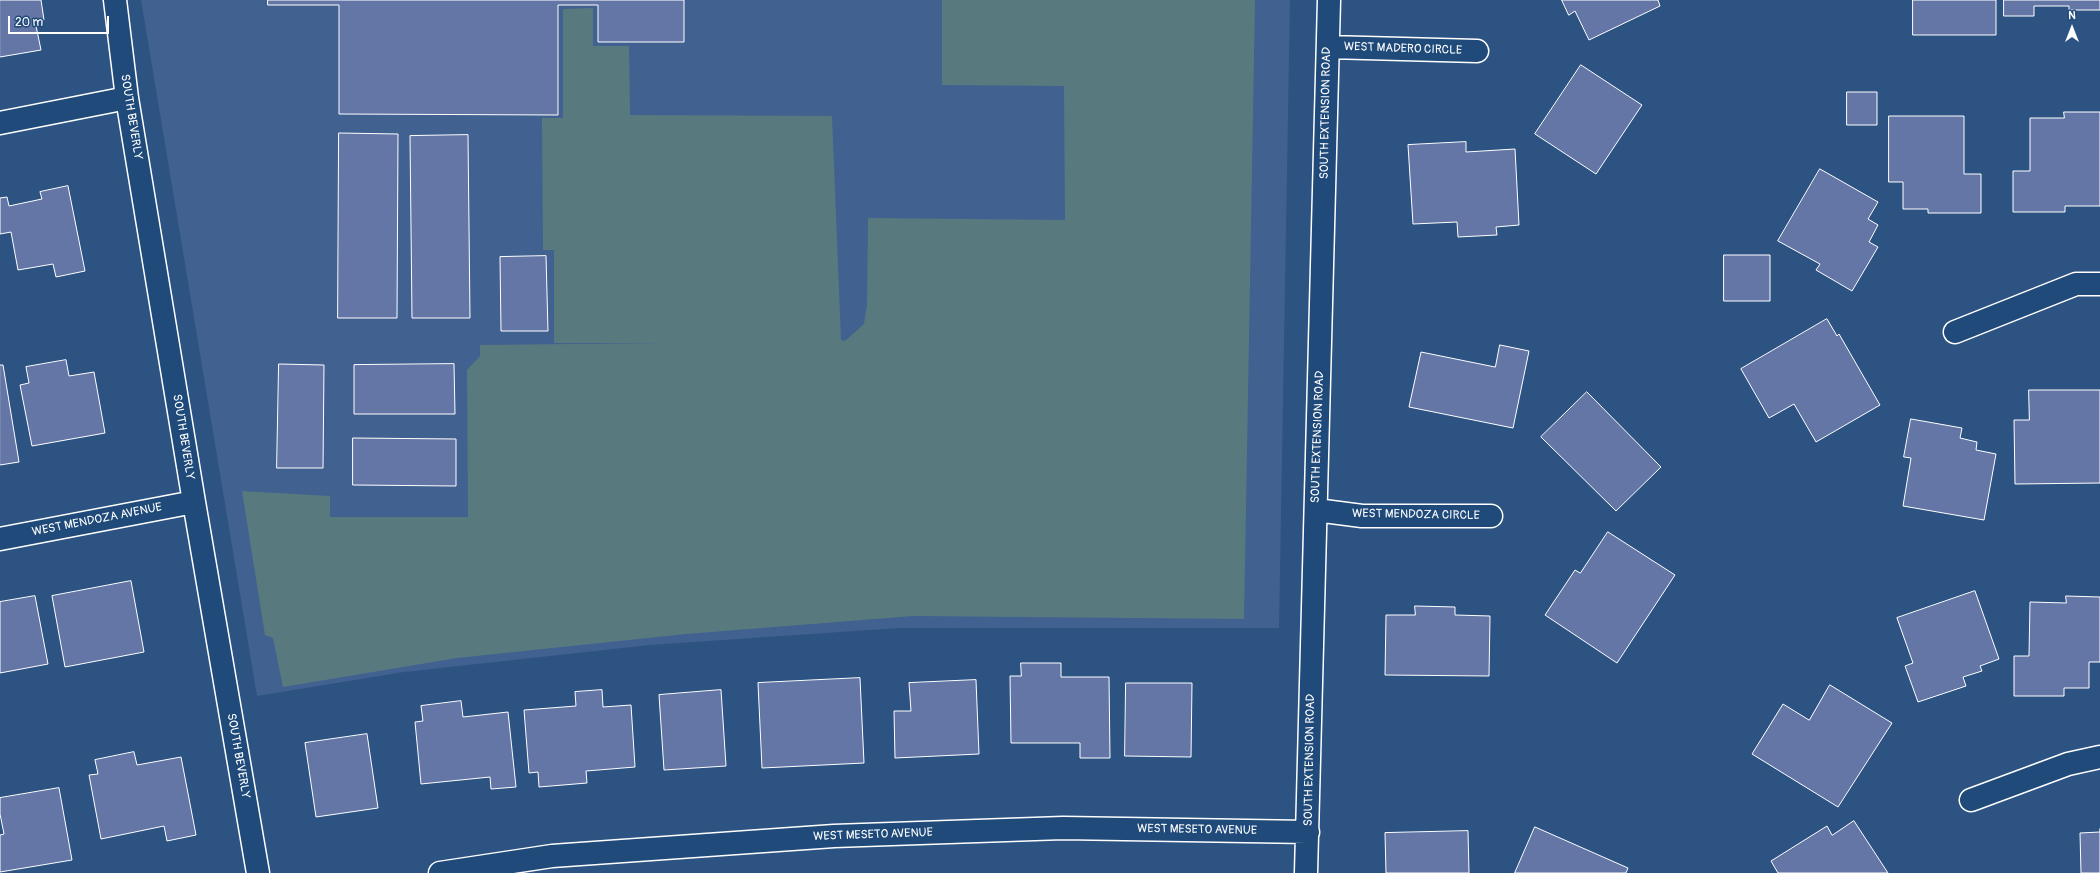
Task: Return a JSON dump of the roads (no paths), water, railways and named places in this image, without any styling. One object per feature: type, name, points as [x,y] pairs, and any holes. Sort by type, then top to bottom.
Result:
[{"type":"street","name":"SOUTH BEVERLY","points":[[115,0],[127,98],[194,502],[258,873]]},
{"type":"street","name":"SOUTH EXTENSION ROAD","points":[[1306,873],[1329,0]]},
{"type":"street","name":"WEST MADERO CIRCLE","points":[[1328,47],[1477,51]]},
{"type":"street","points":[[0,123],[127,98]]},
{"type":"street","points":[[1955,332],[2076,284],[2100,284]]},
{"type":"street","name":"WEST MENDOZA AVENUE","points":[[0,539],[194,502]]},
{"type":"street","name":"WEST MENDOZA CIRCLE","points":[[1316,510],[1362,516],[1491,516]]},
{"type":"street","points":[[1971,800],[2068,764],[2100,757]]},
{"type":"street","name":"WEST MESETO AVENUE","points":[[440,873],[552,856],[834,836],[1063,828],[1308,832]]}]
